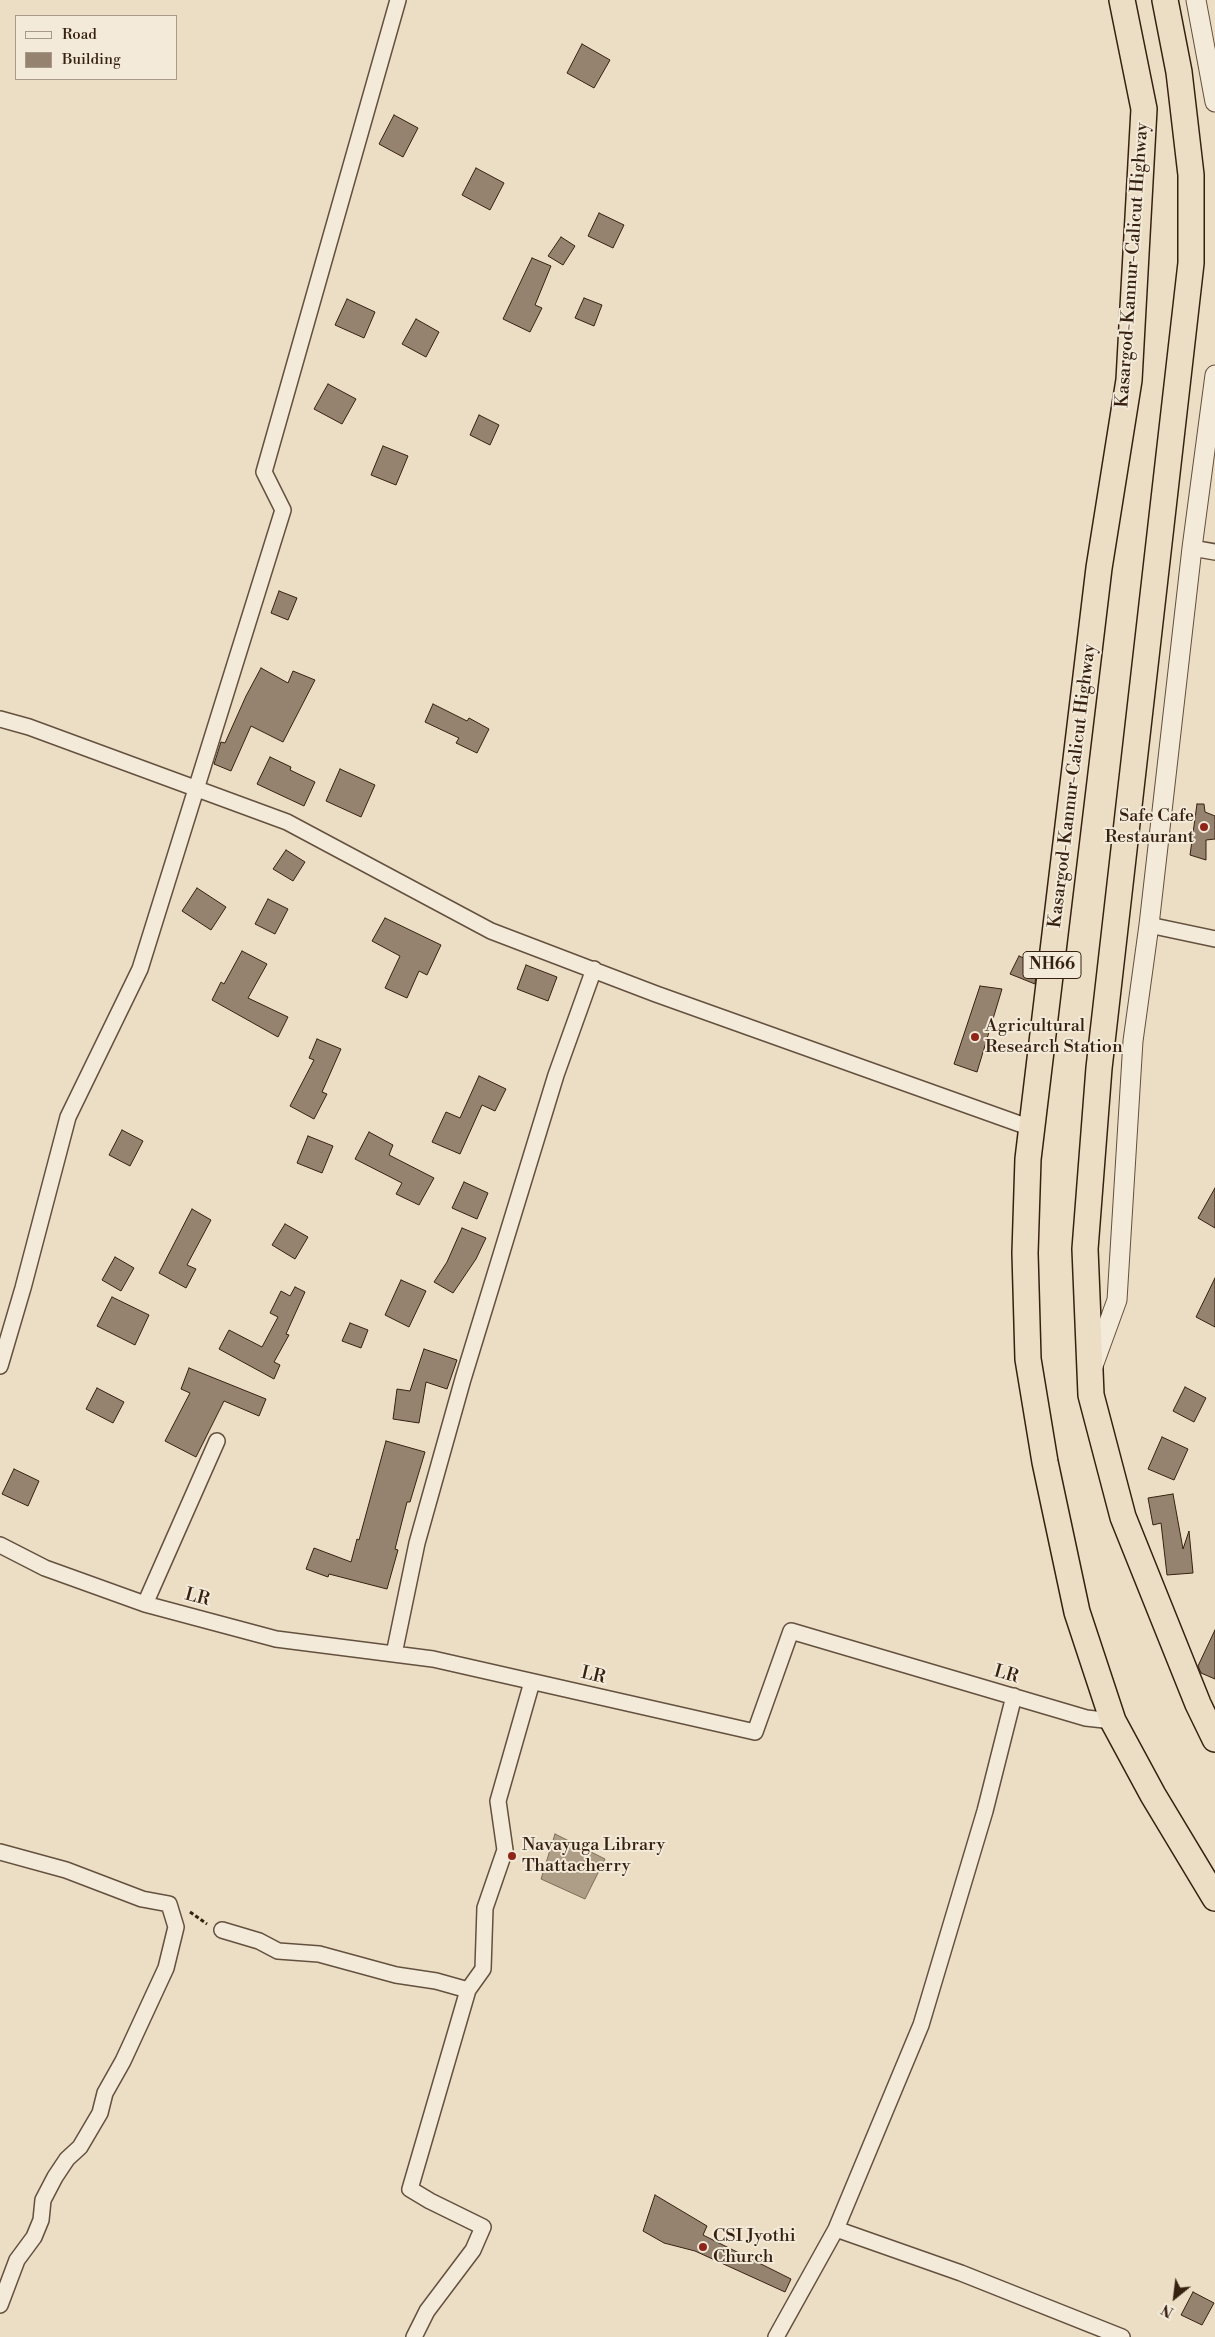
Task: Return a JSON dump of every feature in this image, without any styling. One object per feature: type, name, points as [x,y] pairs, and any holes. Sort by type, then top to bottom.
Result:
[{"type":"highway","name":"Kasargod-Kannur-Calicut Highway","points":[[1122,0],[1144,109],[1129,380],[1099,568],[1031,1128],[1028,1159],[1025,1253],[1028,1360],[1045,1462],[1077,1612],[1113,1721],[1153,1795],[1215,1898]]},
{"type":"highway","points":[[1165,0],[1179,72],[1191,175],[1191,263],[1099,1068],[1085,1248],[1091,1395],[1123,1517],[1198,1704],[1215,1739]]},
{"type":"street","points":[[0,1366],[23,1288],[68,1118],[140,969],[284,510],[264,472],[398,0]]},
{"type":"street","points":[[1196,0],[1215,102]]},
{"type":"street","points":[[1090,1374],[1117,1300],[1133,1041],[1149,925],[1192,548],[1215,375]]},
{"type":"street","points":[[1192,548],[1215,552]]},
{"type":"street","points":[[0,718],[29,726],[287,822],[491,930],[656,994],[1031,1128]]},
{"type":"street","points":[[1149,925],[1215,939]]},
{"type":"street","points":[[394,1654],[417,1543],[462,1379],[556,1074],[594,969]]},
{"type":"street","points":[[145,1604],[217,1441]]},
{"type":"street","name":"LR","points":[[0,1545],[45,1568],[145,1604],[276,1639],[433,1659],[755,1732],[791,1632],[1086,1718],[1113,1721]]},
{"type":"street","points":[[414,2337],[427,2311],[473,2250],[483,2227],[410,2189],[468,1990],[484,1969],[485,1908],[505,1850],[498,1801],[532,1682]]},
{"type":"street","points":[[776,2337],[836,2229],[921,2025],[985,1811],[1014,1696]]},
{"type":"street","points":[[0,1852],[66,1870],[142,1899],[169,1904],[176,1927],[166,1968],[123,2061],[105,2093],[100,2113],[80,2146],[67,2159],[55,2177],[43,2200],[41,2220],[34,2237],[17,2260],[0,2305]]},
{"type":"street","points":[[222,1930],[259,1941],[278,1951],[319,1954],[396,1975],[436,1981],[468,1990]]},
{"type":"street","points":[[836,2229],[961,2273],[1122,2337]]},
{"type":"path","points":[[169,1904],[187,1910],[199,1920],[222,1930]]},
{"type":"shaded area","points":[[555,1834],[605,1859],[585,1899],[541,1879]]},
{"type":"building","points":[[582,44],[610,60],[594,88],[567,73]]},
{"type":"building","points":[[394,115],[418,128],[403,157],[379,144]]},
{"type":"building","points":[[476,168],[504,183],[490,210],[462,195]]},
{"type":"building","points":[[599,213],[624,225],[613,248],[588,236]]},
{"type":"building","points":[[561,237],[575,246],[563,265],[548,256]]},
{"type":"building","points":[[532,258],[551,266],[535,305],[542,308],[530,332],[503,319]]},
{"type":"building","points":[[584,298],[602,305],[594,326],[575,318]]},
{"type":"building","points":[[347,299],[375,312],[364,338],[335,325]]},
{"type":"building","points":[[416,319],[439,332],[426,357],[402,344]]},
{"type":"building","points":[[328,384],[356,399],[342,424],[314,409]]},
{"type":"building","points":[[479,415],[499,425],[490,445],[470,435]]},
{"type":"building","points":[[383,446],[408,456],[396,485],[371,475]]},
{"type":"building","points":[[279,591],[297,598],[288,620],[271,613]]},
{"type":"building","points":[[261,668],[288,683],[293,671],[315,680],[283,742],[251,726],[231,771],[214,764],[221,742],[225,743]]},
{"type":"building","points":[[433,704],[467,721],[469,718],[489,729],[477,753],[456,743],[459,738],[425,722]]},
{"type":"building","points":[[270,757],[291,767],[290,770],[315,782],[304,806],[257,784]]},
{"type":"building","points":[[340,769],[375,785],[361,817],[326,801]]},
{"type":"building","name":"Safe Cafe Restaurant","points":[[1197,804],[1204,804],[1205,812],[1215,816],[1215,839],[1206,840],[1206,860],[1190,855]]},
{"type":"building","points":[[286,850],[305,862],[293,881],[273,869]]},
{"type":"building","points":[[197,888],[226,907],[211,930],[182,911]]},
{"type":"building","points":[[268,899],[288,909],[275,934],[255,924]]},
{"type":"building","points":[[385,918],[441,945],[427,975],[419,971],[407,998],[385,988],[400,956],[372,941]]},
{"type":"building","points":[[242,951],[267,964],[248,998],[288,1017],[278,1037],[212,1000],[221,982],[224,984]]},
{"type":"building","points":[[1019,956],[1037,964],[1035,984],[1010,974]]},
{"type":"building","points":[[526,965],[557,977],[548,1001],[517,989]]},
{"type":"building","name":"Agricultural Research Station","points":[[980,986],[1002,989],[977,1072],[954,1064]]},
{"type":"building","points":[[317,1039],[341,1049],[322,1092],[327,1094],[314,1119],[290,1106],[314,1060],[309,1058]]},
{"type":"building","points":[[479,1076],[506,1089],[495,1111],[482,1105],[460,1154],[432,1142],[446,1112],[460,1118]]},
{"type":"building","points":[[122,1130],[143,1141],[130,1166],[109,1155]]},
{"type":"building","points":[[369,1132],[393,1145],[389,1155],[434,1178],[419,1205],[396,1194],[402,1183],[355,1159]]},
{"type":"building","points":[[308,1136],[333,1146],[322,1173],[297,1163]]},
{"type":"building","points":[[464,1182],[488,1193],[477,1219],[452,1208]]},
{"type":"building","points":[[1215,1188],[1215,1228],[1198,1218]]},
{"type":"building","points":[[192,1209],[211,1220],[187,1265],[196,1269],[186,1288],[159,1273]]},
{"type":"building","points":[[285,1224],[308,1237],[295,1259],[272,1245]]},
{"type":"building","points":[[462,1228],[486,1238],[476,1259],[453,1293],[434,1282],[447,1262]]},
{"type":"building","points":[[115,1257],[134,1268],[121,1291],[102,1280]]},
{"type":"building","points":[[1215,1278],[1215,1327],[1196,1317]]},
{"type":"building","points":[[401,1280],[426,1291],[409,1327],[385,1315]]},
{"type":"building","points":[[295,1287],[305,1292],[286,1334],[289,1335],[274,1362],[280,1365],[274,1379],[219,1349],[229,1330],[262,1347],[278,1317],[270,1313],[281,1291],[290,1296]]},
{"type":"building","points":[[112,1297],[149,1315],[135,1345],[97,1326]]},
{"type":"building","points":[[350,1323],[368,1330],[361,1348],[342,1341]]},
{"type":"building","points":[[424,1349],[457,1360],[447,1389],[426,1382],[419,1423],[393,1419],[397,1389],[410,1391]]},
{"type":"building","points":[[189,1368],[266,1399],[259,1416],[224,1401],[196,1457],[165,1441],[190,1393],[181,1389]]},
{"type":"building","points":[[1185,1387],[1206,1398],[1194,1422],[1173,1411]]},
{"type":"building","points":[[97,1388],[124,1402],[113,1423],[86,1409]]},
{"type":"building","points":[[1162,1437],[1188,1449],[1174,1480],[1148,1469]]},
{"type":"building","points":[[386,1441],[425,1452],[410,1502],[407,1502],[395,1549],[398,1550],[387,1589],[329,1574],[328,1577],[306,1569],[314,1548],[351,1562],[357,1539],[359,1540]]},
{"type":"building","points":[[14,1469],[39,1481],[28,1506],[2,1494]]},
{"type":"building","points":[[1173,1494],[1183,1549],[1189,1531],[1193,1573],[1167,1575],[1161,1523],[1153,1525],[1148,1498]]},
{"type":"building","points":[[1215,1630],[1215,1679],[1201,1673],[1198,1666]]},
{"type":"building","name":"CSI Jyothi Church","points":[[655,2195],[707,2226],[703,2235],[791,2279],[785,2292],[695,2251],[664,2243],[643,2231]]},
{"type":"building","points":[[1193,2292],[1214,2303],[1202,2325],[1181,2315]]},
{"type":"place","name":"Safe Cafe Restaurant","points":[[1204,827]]},
{"type":"place","name":"Agricultural Research Station","points":[[975,1037]]},
{"type":"place","name":"Navayuga Library Thattacherry","points":[[512,1856]]},
{"type":"place","name":"CSI Jyothi Church","points":[[703,2247]]}]
